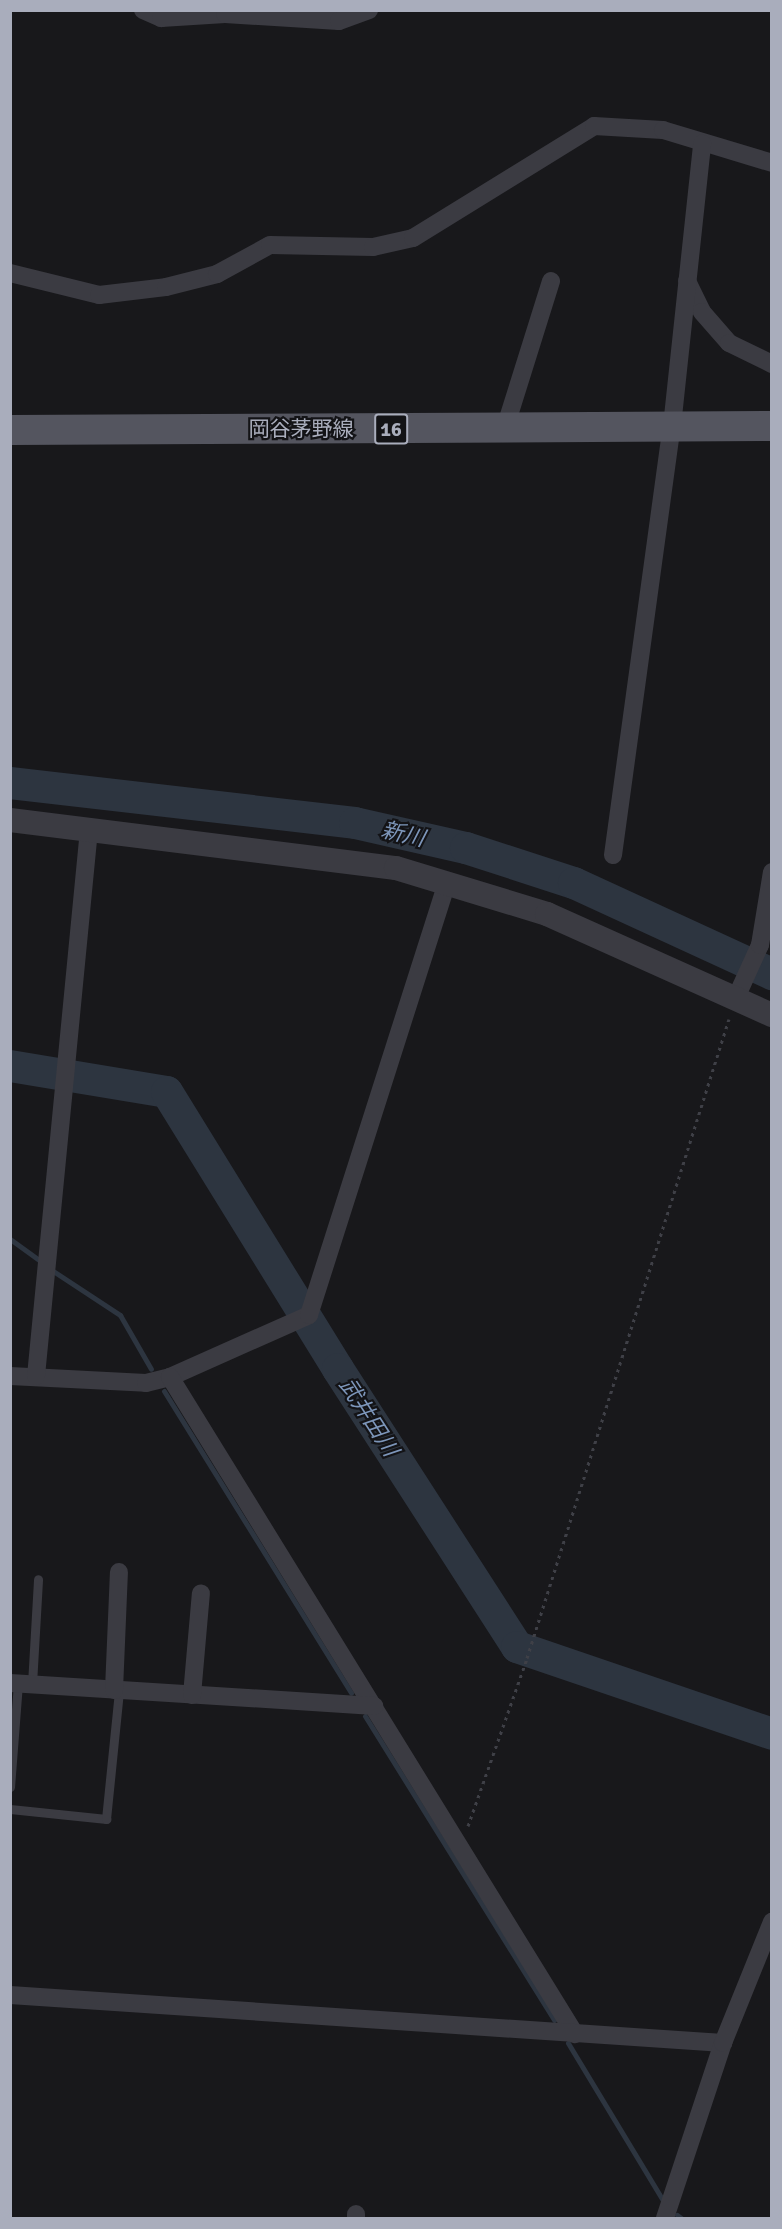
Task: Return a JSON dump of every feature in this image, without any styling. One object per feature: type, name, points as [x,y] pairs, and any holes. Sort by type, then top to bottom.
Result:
[{"type":"main road","name":"岡谷茅野線","points":[[10,430],[771,426]]},
{"type":"street","points":[[143,10],[161,18],[225,15],[339,21],[369,10]]},
{"type":"street","points":[[10,273],[99,295],[166,288],[217,274],[270,245],[365,247],[413,238],[594,126],[663,130],[702,144],[771,163]]},
{"type":"street","points":[[613,855],[672,426],[702,144]]},
{"type":"street","points":[[687,280],[702,312],[729,343],[771,364]]},
{"type":"street","points":[[505,428],[551,281]]},
{"type":"street","points":[[10,820],[396,868],[547,914],[741,990],[771,1015]]},
{"type":"street","points":[[36,1376],[89,830]]},
{"type":"street","points":[[741,990],[758,950],[771,872]]},
{"type":"street","points":[[10,1376],[146,1383],[171,1377],[282,1324],[303,1319],[447,882]]},
{"type":"street","points":[[171,1377],[575,2034]]},
{"type":"street","points":[[116,1690],[119,1572]]},
{"type":"street","points":[[192,1695],[201,1593]]},
{"type":"street","points":[[20,1684],[374,1706]]},
{"type":"street","points":[[665,2218],[723,2043],[771,1922]]},
{"type":"street","points":[[10,1995],[723,2043]]},
{"type":"lane","points":[[10,1787],[20,1684],[38,1580]]},
{"type":"lane","points":[[10,1809],[106,1819],[116,1690]]},
{"type":"path","points":[[461,1847],[531,1643],[741,990]]},
{"type":"waterway","name":"新川","points":[[10,783],[355,823],[466,848],[574,883],[772,974]]},
{"type":"waterway","name":"武井田川","points":[[10,1066],[167,1092],[338,1369],[517,1647],[772,1734]]},
{"type":"waterway","points":[[10,1239],[43,1263]]},
{"type":"waterway","points":[[50,1269],[120,1315],[151,1369]]},
{"type":"waterway","points":[[164,1391],[351,1693]]},
{"type":"waterway","points":[[365,1716],[554,2020]]},
{"type":"waterway","points":[[568,2043],[664,2202]]},
{"type":"waterway","points":[[677,2215],[681,2218]]}]
